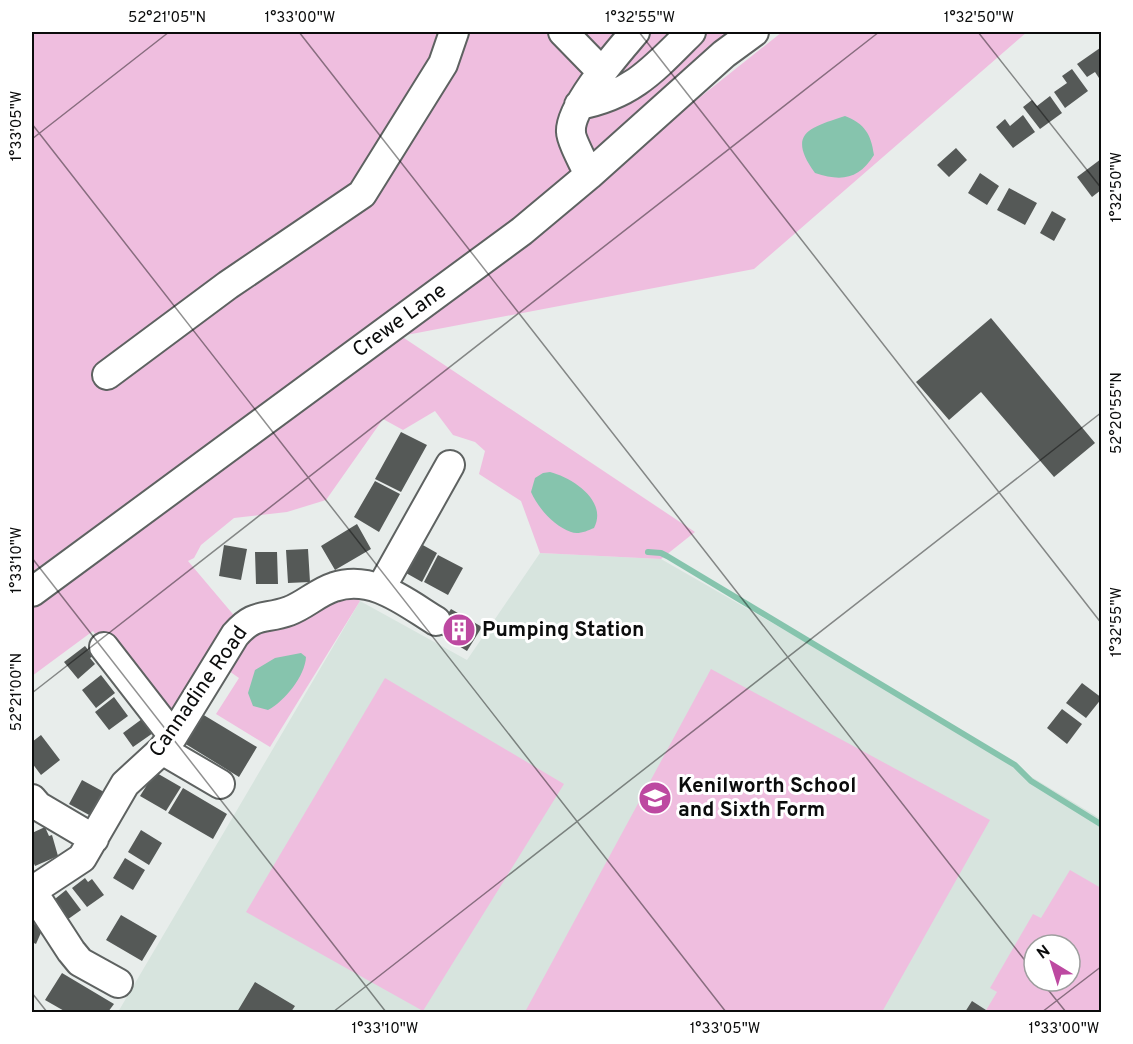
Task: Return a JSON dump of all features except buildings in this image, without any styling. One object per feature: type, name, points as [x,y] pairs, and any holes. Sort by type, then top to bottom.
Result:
[{"type":"street","points":[[107,375],[228,285],[362,194],[443,64],[454,32]]},
{"type":"street","points":[[564,32],[602,72]]},
{"type":"street","points":[[589,175],[571,132],[579,105],[602,72],[635,32]]},
{"type":"street","points":[[579,105],[601,101],[630,88],[691,32]]},
{"type":"street","name":"Crewe Lane","points":[[32,592],[522,231],[589,175],[724,54],[754,32]]},
{"type":"street","points":[[381,588],[450,465]]},
{"type":"street","name":"Cannadine Road","points":[[32,891],[81,858],[94,840],[125,784],[168,743],[235,635],[249,621],[287,612],[308,603],[334,587],[364,583],[381,588],[436,621]]},
{"type":"street","points":[[104,647],[168,743],[220,784]]},
{"type":"street","points":[[32,799],[38,806],[94,840]]},
{"type":"street","points":[[32,891],[80,962],[118,983]]},
{"type":"shaded area","points":[[32,32],[737,32],[513,222],[32,572]]},
{"type":"shaded area","points":[[782,32],[1027,32],[754,269],[401,336],[695,532],[661,559],[540,553],[521,501],[479,474],[485,451],[475,442],[453,435],[435,411],[403,430],[383,419],[326,500],[287,512],[234,518],[201,545],[194,558],[188,561],[237,619],[165,727],[93,631],[32,676],[32,592],[400,336]]},
{"type":"shaded area","points":[[845,116],[858,123],[866,131],[874,155],[856,174],[842,178],[815,173],[807,160],[802,141],[812,129]]},
{"type":"shaded area","points":[[550,472],[569,479],[586,492],[596,509],[597,518],[594,528],[580,533],[571,532],[553,521],[542,510],[531,492],[535,478]]},
{"type":"shaded area","name":"Kenilworth School and Sixth Form","points":[[540,553],[661,559],[863,675],[1101,819],[1101,1012],[118,1012],[360,601],[467,660]]},
{"type":"shaded area","points":[[355,597],[360,601],[270,747],[216,714],[239,678],[226,669],[244,640],[334,599]]},
{"type":"shaded area","points":[[301,653],[306,657],[305,664],[298,680],[287,694],[268,710],[253,706],[248,693],[255,670],[275,658]]},
{"type":"shaded area","points":[[711,669],[990,820],[882,1012],[525,1012]]},
{"type":"shaded area","points":[[385,678],[564,784],[423,1011],[246,912]]},
{"type":"shaded area","points":[[1070,870],[1101,888],[1101,1012],[985,1012],[997,992],[990,988],[1033,914],[1041,918]]},
{"type":"waterway","points":[[648,552],[667,556],[1015,765],[1031,781],[1102,825]]},
{"type":"place","name":"Pumping Station","points":[[459,630]]},
{"type":"place","name":"Kenilworth School and Sixth Form","points":[[655,798]]}]
